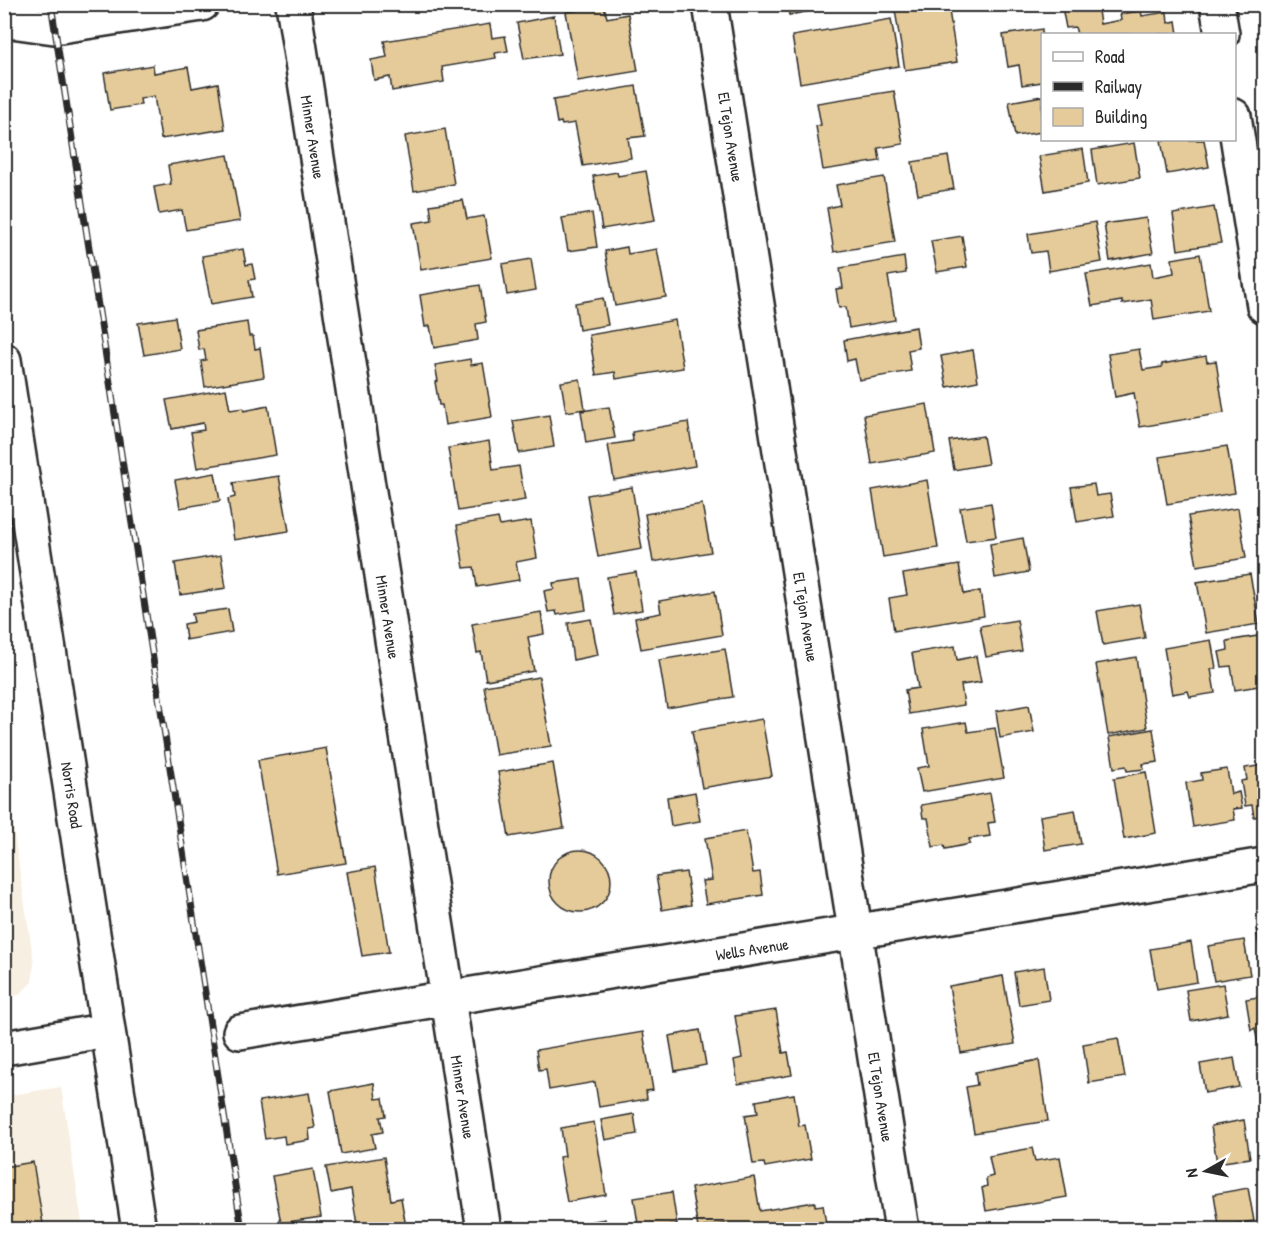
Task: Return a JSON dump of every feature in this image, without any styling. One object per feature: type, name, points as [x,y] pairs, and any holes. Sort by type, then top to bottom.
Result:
[{"type":"street","points":[[4,20],[54,27],[202,4]]},
{"type":"street","name":"Minner Avenue","points":[[292,4],[484,1230]]},
{"type":"street","name":"El Tejon Avenue","points":[[711,4],[902,1230]]},
{"type":"street","points":[[1217,4],[1222,33]]},
{"type":"street","points":[[1236,129],[1264,306]]},
{"type":"street","name":"Norris Road","points":[[4,360],[17,517],[108,1030],[139,1230]]},
{"type":"street","name":"Wells Avenue","points":[[240,1032],[1264,865]]},
{"type":"street","points":[[4,1048],[108,1030]]},
{"type":"shaded area","points":[[5,776],[34,963],[32,982],[19,995],[5,998]]},
{"type":"shaded area","points":[[61,1087],[83,1229],[5,1230],[5,1096]]},
{"type":"building","points":[[787,4],[847,4],[789,15]]},
{"type":"building","points":[[894,4],[948,4],[957,62],[905,70]]},
{"type":"building","points":[[1097,4],[1100,24],[1121,20],[1120,14],[1141,11],[1142,16],[1167,12],[1168,23],[1176,21],[1178,33],[1077,33],[1075,27],[1066,28],[1062,7]]},
{"type":"building","points":[[604,6],[607,18],[628,14],[638,71],[578,81],[566,12]]},
{"type":"building","points":[[554,16],[560,54],[524,59],[517,23]]},
{"type":"building","points":[[891,19],[899,66],[800,83],[792,36]]},
{"type":"building","points":[[490,24],[492,38],[505,36],[508,51],[495,53],[496,58],[442,67],[444,82],[392,91],[390,77],[374,80],[371,60],[387,57],[384,41]]},
{"type":"building","points":[[1042,29],[1041,82],[1022,85],[1019,65],[1008,67],[1003,35]]},
{"type":"building","points":[[153,65],[154,73],[188,67],[192,88],[218,83],[225,129],[161,139],[154,96],[140,99],[141,105],[110,110],[104,73]]},
{"type":"building","points":[[636,86],[645,136],[628,138],[631,158],[583,166],[575,123],[562,125],[561,122],[557,123],[553,100]]},
{"type":"building","points":[[894,91],[903,144],[878,148],[880,161],[823,170],[816,126],[821,125],[817,103]]},
{"type":"building","points":[[1041,96],[1041,132],[1015,136],[1009,102]]},
{"type":"building","points":[[445,129],[454,184],[414,191],[405,136]]},
{"type":"building","points":[[1161,141],[1204,141],[1209,167],[1167,174]]},
{"type":"building","points":[[1134,143],[1140,178],[1097,185],[1092,150]]},
{"type":"building","points":[[1083,149],[1088,183],[1045,191],[1039,156]]},
{"type":"building","points":[[228,155],[240,221],[186,230],[182,210],[159,214],[154,187],[171,184],[168,165]]},
{"type":"building","points":[[948,156],[954,189],[918,195],[912,162]]},
{"type":"building","points":[[646,171],[655,220],[602,229],[593,176],[617,172],[618,176]]},
{"type":"building","points":[[884,177],[895,242],[834,252],[827,208],[840,205],[836,185]]},
{"type":"building","points":[[463,200],[467,219],[484,216],[492,258],[421,270],[413,223],[432,220],[430,205]]},
{"type":"building","points":[[1214,207],[1221,243],[1178,250],[1173,214]]},
{"type":"building","points":[[592,213],[597,247],[568,251],[562,218]]},
{"type":"building","points":[[1146,218],[1153,253],[1110,261],[1104,224]]},
{"type":"building","points":[[1095,222],[1102,262],[1049,271],[1046,251],[1031,253],[1028,234]]},
{"type":"building","points":[[962,236],[967,267],[937,272],[931,241]]},
{"type":"building","points":[[627,247],[628,254],[657,249],[666,297],[615,306],[605,251]]},
{"type":"building","points":[[243,249],[246,265],[252,264],[255,279],[249,280],[252,297],[211,304],[202,256]]},
{"type":"building","points":[[1200,254],[1209,311],[1154,320],[1151,299],[1092,306],[1086,274],[1151,263],[1153,277],[1174,273],[1172,259]]},
{"type":"building","points":[[904,257],[906,273],[888,276],[895,320],[849,328],[846,307],[839,308],[836,289],[843,288],[840,268]]},
{"type":"building","points":[[531,259],[536,290],[507,295],[502,264]]},
{"type":"building","points":[[480,285],[486,322],[476,324],[478,340],[434,348],[430,326],[425,327],[420,295]]},
{"type":"building","points":[[603,298],[608,325],[579,330],[575,303]]},
{"type":"building","points":[[175,317],[180,349],[144,355],[138,323]]},
{"type":"building","points":[[675,320],[683,368],[616,379],[615,372],[596,375],[589,335]]},
{"type":"building","points":[[247,322],[249,336],[253,336],[255,349],[260,348],[264,377],[205,387],[201,361],[206,360],[204,349],[199,350],[196,330]]},
{"type":"building","points":[[916,327],[919,348],[908,350],[911,371],[859,380],[855,359],[847,361],[844,340]]},
{"type":"building","points":[[1139,349],[1143,370],[1206,356],[1207,362],[1216,361],[1224,413],[1140,427],[1134,393],[1115,397],[1108,354]]},
{"type":"building","points":[[973,350],[978,381],[947,387],[941,356]]},
{"type":"building","points":[[470,359],[471,365],[483,363],[492,417],[445,425],[435,382],[438,381],[435,365]]},
{"type":"building","points":[[580,379],[585,409],[566,412],[561,382]]},
{"type":"building","points":[[226,389],[230,410],[243,408],[244,411],[268,406],[276,455],[197,468],[191,432],[204,430],[203,423],[172,429],[166,400]]},
{"type":"building","points":[[927,404],[935,453],[872,464],[864,415]]},
{"type":"building","points":[[609,407],[615,438],[586,443],[581,411]]},
{"type":"building","points":[[549,415],[554,447],[519,453],[513,421]]},
{"type":"building","points":[[688,422],[695,466],[614,480],[608,445],[633,441],[632,432]]},
{"type":"building","points":[[983,436],[988,464],[954,470],[949,441]]},
{"type":"building","points":[[489,441],[493,470],[519,466],[525,500],[458,511],[448,448]]},
{"type":"building","points":[[1227,446],[1235,493],[1167,504],[1159,457]]},
{"type":"building","points":[[215,473],[220,501],[180,508],[175,480]]},
{"type":"building","points":[[279,476],[289,531],[234,540],[228,499],[235,497],[233,483]]},
{"type":"building","points":[[927,480],[938,548],[883,557],[872,490]]},
{"type":"building","points":[[1094,484],[1096,496],[1110,494],[1114,516],[1077,522],[1071,487]]},
{"type":"building","points":[[632,487],[642,549],[598,557],[587,495]]},
{"type":"building","points":[[991,503],[996,537],[966,541],[960,508]]},
{"type":"building","points":[[702,504],[711,552],[653,562],[645,514]]},
{"type":"building","points":[[1238,508],[1246,558],[1197,566],[1188,516]]},
{"type":"building","points":[[498,518],[500,526],[531,521],[537,558],[516,562],[519,580],[477,587],[474,567],[464,568],[457,525]]},
{"type":"building","points":[[1023,538],[1029,572],[995,578],[990,544]]},
{"type":"building","points":[[221,555],[226,588],[180,595],[175,563]]},
{"type":"building","points":[[959,565],[964,594],[980,591],[984,616],[894,631],[889,598],[907,595],[903,574]]},
{"type":"building","points":[[636,572],[642,610],[614,615],[607,577]]},
{"type":"building","points":[[1250,574],[1259,624],[1206,633],[1197,582]]},
{"type":"building","points":[[581,579],[586,610],[557,615],[556,611],[548,612],[544,591],[554,589],[553,583]]},
{"type":"building","points":[[715,591],[722,635],[641,649],[635,618],[661,613],[659,601]]},
{"type":"building","points":[[1139,604],[1145,638],[1103,645],[1097,611]]},
{"type":"building","points":[[228,609],[232,632],[186,640],[184,624],[194,622],[192,614]]},
{"type":"building","points":[[541,612],[544,634],[528,637],[534,671],[486,680],[481,652],[477,653],[472,624]]},
{"type":"building","points":[[591,619],[598,655],[573,660],[568,623]]},
{"type":"building","points":[[1017,620],[1022,651],[986,657],[980,626]]},
{"type":"building","points":[[1264,635],[1264,685],[1235,690],[1231,666],[1222,667],[1219,652],[1228,650],[1227,641]]},
{"type":"building","points":[[1211,640],[1216,668],[1211,669],[1215,693],[1190,697],[1188,691],[1172,694],[1164,648]]},
{"type":"building","points":[[955,646],[957,660],[976,656],[981,682],[961,685],[964,705],[909,714],[905,690],[918,688],[912,653]]},
{"type":"building","points":[[725,649],[733,697],[667,708],[659,660]]},
{"type":"building","points":[[1136,657],[1147,728],[1108,735],[1096,664]]},
{"type":"building","points":[[539,677],[551,746],[496,755],[484,686]]},
{"type":"building","points":[[1029,705],[1034,732],[1000,738],[996,711]]},
{"type":"building","points":[[762,719],[772,776],[702,788],[692,731]]},
{"type":"building","points":[[966,722],[968,732],[995,728],[1004,778],[922,792],[917,768],[929,766],[923,729]]},
{"type":"building","points":[[1153,729],[1158,762],[1143,764],[1144,769],[1127,771],[1126,766],[1114,768],[1109,737]]},
{"type":"building","points":[[326,748],[346,863],[277,874],[258,760]]},
{"type":"building","points":[[553,763],[564,828],[509,837],[498,772]]},
{"type":"building","points":[[1264,765],[1264,815],[1254,817],[1252,805],[1245,806],[1241,781],[1247,780],[1245,768]]},
{"type":"building","points":[[1227,769],[1231,794],[1239,792],[1242,808],[1233,809],[1235,820],[1193,827],[1186,783],[1202,780],[1201,773]]},
{"type":"building","points":[[1146,772],[1156,833],[1124,839],[1114,778]]},
{"type":"building","points":[[695,792],[700,821],[671,826],[667,797]]},
{"type":"building","points":[[990,793],[995,822],[988,823],[990,836],[969,839],[970,844],[945,849],[944,845],[933,847],[928,818],[923,818],[921,805]]},
{"type":"building","points":[[1075,810],[1081,844],[1045,850],[1040,816]]},
{"type":"building","points":[[746,831],[753,873],[760,872],[763,895],[706,904],[702,881],[712,880],[705,838]]},
{"type":"building","points":[[574,850],[586,850],[602,859],[609,869],[611,881],[609,893],[602,903],[586,912],[574,912],[563,907],[554,898],[549,887],[549,875],[554,864],[563,855]]},
{"type":"building","points":[[375,867],[389,952],[362,956],[347,872]]},
{"type":"building","points":[[686,872],[691,905],[662,910],[656,876]]},
{"type":"building","points":[[1264,928],[1264,970],[1263,970],[1256,929]]},
{"type":"building","points":[[1244,940],[1250,975],[1214,981],[1208,946]]},
{"type":"building","points":[[1191,942],[1197,982],[1157,989],[1150,949]]},
{"type":"building","points":[[1044,967],[1049,1000],[1019,1005],[1014,972]]},
{"type":"building","points":[[1003,976],[1015,1044],[961,1053],[949,986]]},
{"type":"building","points":[[1223,984],[1228,1014],[1191,1021],[1186,990]]},
{"type":"building","points":[[1264,996],[1264,1047],[1259,1048],[1255,1028],[1251,1030],[1246,999]]},
{"type":"building","points":[[776,1010],[783,1053],[788,1052],[792,1075],[738,1084],[734,1060],[742,1058],[735,1016]]},
{"type":"building","points":[[700,1030],[706,1065],[675,1071],[669,1036]]},
{"type":"building","points":[[643,1032],[653,1090],[646,1091],[647,1099],[599,1107],[595,1082],[549,1090],[546,1069],[539,1070],[536,1050]]},
{"type":"building","points":[[1118,1038],[1125,1077],[1089,1083],[1083,1044]]},
{"type":"building","points":[[1234,1058],[1239,1087],[1205,1093],[1200,1064]]},
{"type":"building","points":[[1039,1060],[1048,1121],[974,1133],[966,1087],[977,1085],[975,1072]]},
{"type":"building","points":[[374,1083],[376,1099],[383,1098],[386,1116],[380,1117],[383,1132],[372,1134],[375,1148],[341,1154],[330,1091]]},
{"type":"building","points":[[309,1093],[315,1128],[309,1129],[310,1140],[285,1144],[284,1136],[265,1139],[259,1101]]},
{"type":"building","points":[[794,1094],[799,1126],[805,1125],[811,1159],[765,1167],[764,1163],[753,1164],[745,1115],[758,1113],[756,1101]]},
{"type":"building","points":[[634,1114],[637,1134],[605,1140],[601,1120]]},
{"type":"building","points":[[1244,1120],[1250,1158],[1217,1163],[1211,1126]]},
{"type":"building","points":[[594,1122],[606,1195],[567,1202],[559,1157],[565,1156],[561,1128]]},
{"type":"building","points":[[1032,1148],[1035,1161],[1060,1157],[1067,1197],[986,1211],[982,1188],[987,1186],[986,1178],[993,1176],[989,1156]]},
{"type":"building","points":[[384,1157],[391,1200],[401,1198],[406,1227],[393,1230],[358,1230],[351,1189],[331,1193],[326,1167]]},
{"type":"building","points":[[33,1162],[44,1230],[4,1230],[4,1167]]},
{"type":"building","points":[[313,1169],[321,1217],[281,1223],[272,1176]]},
{"type":"building","points":[[754,1177],[760,1211],[815,1202],[815,1206],[823,1205],[827,1230],[726,1230],[725,1224],[698,1228],[691,1188]]},
{"type":"building","points":[[1248,1188],[1254,1221],[1219,1226],[1214,1194]]},
{"type":"building","points":[[672,1192],[677,1225],[639,1230],[634,1198]]},
{"type":"building","points":[[605,1219],[607,1230],[576,1230],[575,1224]]},
{"type":"railway","points":[[51,4],[242,1230]]}]
